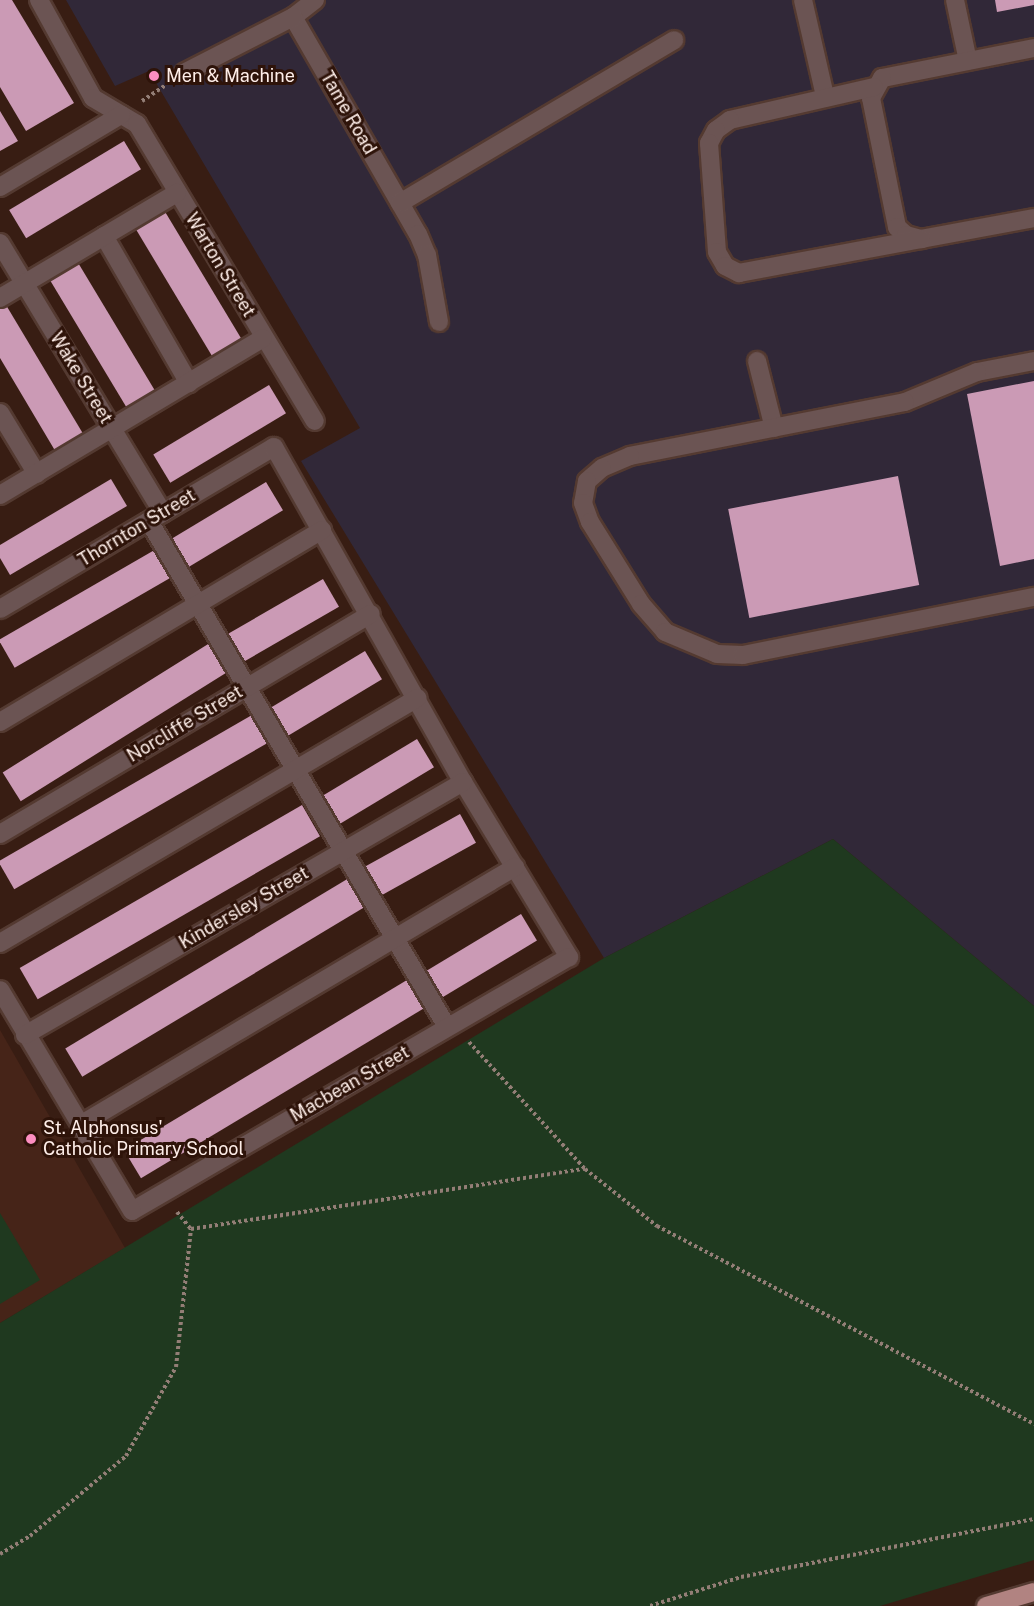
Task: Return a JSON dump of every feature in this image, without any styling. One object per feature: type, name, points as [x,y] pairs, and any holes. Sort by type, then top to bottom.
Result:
[{"type":"main road","points":[[986,1606],[1034,1592]]},
{"type":"street","name":"Warton Street","points":[[39,0],[93,98],[137,124],[263,338],[315,421]]},
{"type":"street","points":[[184,73],[293,17],[315,0]]},
{"type":"street","points":[[803,0],[825,96]]},
{"type":"street","points":[[955,0],[968,61]]},
{"type":"street","name":"Tame Road","points":[[293,17],[418,234],[427,255],[439,322]]},
{"type":"street","points":[[400,203],[674,40]]},
{"type":"street","points":[[921,239],[906,235],[897,227],[871,98],[874,87],[882,78],[1034,48]]},
{"type":"street","points":[[874,87],[825,96],[730,120],[716,130],[709,143],[717,252],[725,266],[739,273],[1034,218]]},
{"type":"street","points":[[0,186],[120,115]]},
{"type":"street","points":[[0,298],[177,193]]},
{"type":"street","points":[[104,236],[189,383]]},
{"type":"street","name":"Wake Street","points":[[0,243],[112,430],[198,604],[395,938],[450,1026]]},
{"type":"street","points":[[0,495],[263,338]]},
{"type":"street","points":[[758,361],[774,428]]},
{"type":"street","points":[[1034,361],[977,372],[929,394],[904,402],[630,456],[602,468],[587,481],[583,503],[590,522],[641,604],[665,632],[717,654],[743,655],[1034,597]]},
{"type":"street","points":[[0,412],[37,474]]},
{"type":"street","name":"Thornton Street","points":[[2,605],[274,447],[322,531]]},
{"type":"street","points":[[0,722],[322,531],[463,782],[515,867],[80,1125],[0,990]]},
{"type":"street","name":"Norcliffe Street","points":[[0,834],[370,614]]},
{"type":"street","points":[[0,943],[417,698]]},
{"type":"street","name":"Kindersley Street","points":[[26,1035],[463,782]]},
{"type":"street","name":"Macbean Street","points":[[80,1125],[132,1210],[568,957],[515,867]]},
{"type":"path","points":[[120,115],[184,73]]},
{"type":"path","points":[[450,1026],[585,1169],[657,1226],[1034,1424]]},
{"type":"path","points":[[191,1229],[585,1169]]},
{"type":"path","points":[[0,1554],[30,1536],[126,1456],[176,1367],[191,1229],[162,1193]]},
{"type":"path","points":[[650,1606],[741,1577],[1034,1519]]},
{"type":"shaded area","points":[[66,0],[1034,0],[1034,1006],[833,839],[604,958],[301,461],[360,428],[149,71],[115,86]]},
{"type":"shaded area","name":"St. Alphonsus' Catholic Primary School","points":[[0,1030],[125,1248],[0,1323]]},
{"type":"green space","points":[[833,839],[1034,1006],[1034,1560],[880,1606],[0,1606],[0,1323],[604,958]]},
{"type":"green space","points":[[0,1213],[40,1280],[0,1304]]},
{"type":"building","points":[[0,0],[12,0],[74,103],[26,131],[0,87]]},
{"type":"building","points":[[995,0],[1034,0],[1034,5],[997,12]]},
{"type":"building","points":[[0,111],[18,141],[0,151]]},
{"type":"building","points":[[124,141],[141,169],[26,238],[9,210]]},
{"type":"building","points":[[164,210],[244,344],[215,361],[135,228]]},
{"type":"building","points":[[77,261],[157,394],[129,411],[49,278]]},
{"type":"building","points":[[6,305],[85,437],[57,454],[0,358],[0,308]]},
{"type":"building","points":[[1034,381],[1034,559],[1000,566],[967,394]]},
{"type":"building","points":[[269,385],[286,413],[170,483],[153,455]]},
{"type":"building","points":[[898,476],[919,585],[749,618],[728,509]]},
{"type":"building","points":[[111,479],[127,506],[10,575],[0,558],[0,545]]},
{"type":"building","points":[[266,482],[283,510],[186,568],[169,540]]},
{"type":"building","points":[[158,548],[174,576],[15,668],[0,639]]},
{"type":"building","points":[[323,579],[339,607],[241,663],[225,636]]},
{"type":"building","points":[[213,641],[231,670],[21,801],[3,772]]},
{"type":"building","points":[[365,651],[382,679],[285,737],[268,709]]},
{"type":"building","points":[[252,715],[268,743],[14,889],[0,860]]},
{"type":"building","points":[[417,739],[434,767],[336,826],[319,798]]},
{"type":"building","points":[[302,805],[320,836],[38,999],[20,968]]},
{"type":"building","points":[[460,814],[476,843],[378,897],[362,868]]},
{"type":"building","points":[[349,878],[366,906],[82,1077],[65,1048]]},
{"type":"building","points":[[521,914],[537,941],[439,999],[423,973]]},
{"type":"building","points":[[412,977],[429,1005],[141,1178],[124,1150]]},
{"type":"place","name":"Men & Machine","points":[[154,76]]},
{"type":"place","name":"St. Alphonsus' Catholic Primary School","points":[[31,1139]]}]
